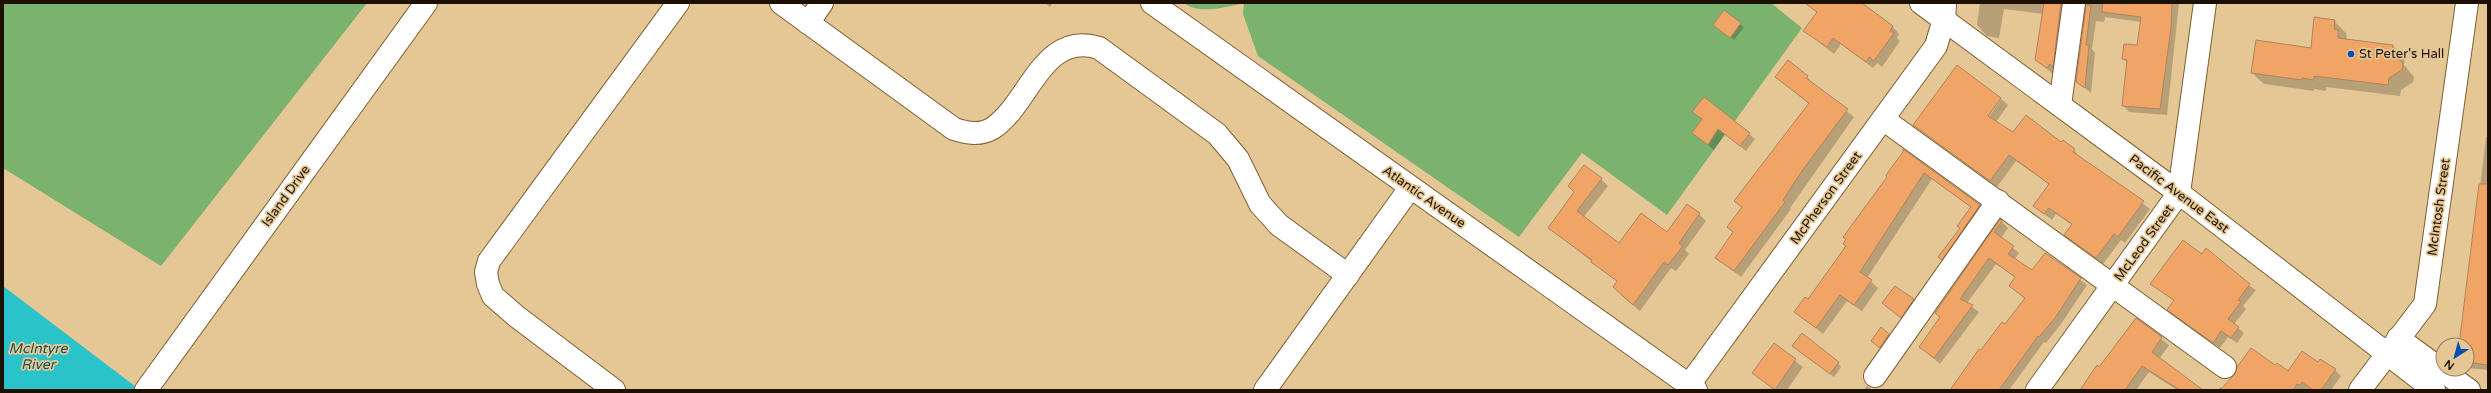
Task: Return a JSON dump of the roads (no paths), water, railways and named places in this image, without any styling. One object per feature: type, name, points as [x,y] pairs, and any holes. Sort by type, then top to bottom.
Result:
[{"type":"street","name":"Island Drive","points":[[152,382],[426,3]]},
{"type":"street","points":[[614,390],[516,316],[493,296],[488,284],[486,272],[489,261],[678,3]]},
{"type":"street","points":[[781,3],[954,129],[971,134],[992,128],[1040,71],[1060,51],[1071,45],[1086,43],[1099,48],[1216,134],[1238,159],[1260,204],[1279,225],[1348,275]]},
{"type":"street","points":[[808,23],[822,3]]},
{"type":"street","name":"Atlantic Avenue","points":[[1152,3],[1410,188],[1517,261],[1693,387]]},
{"type":"street","name":"Pacific Avenue East","points":[[1922,3],[1944,11],[2060,105],[2179,194],[2392,346],[2434,390]]},
{"type":"street","points":[[2060,105],[2074,3]]},
{"type":"street","name":"McLeod Street","points":[[2038,390],[2179,194],[2204,3]]},
{"type":"street","name":"McIntosh Street","points":[[2360,390],[2425,304],[2467,3]]},
{"type":"street","name":"McPherson Street","points":[[1693,387],[1936,46],[1944,11]]},
{"type":"street","points":[[1883,119],[2225,367]]},
{"type":"street","points":[[1264,390],[1410,188]]},
{"type":"street","points":[[1874,376],[1998,201]]},
{"type":"street","points":[[2392,346],[2469,390]]},
{"type":"water","name":"McIntyre River","points":[[3,286],[140,390],[3,390]]},
{"type":"place","name":"St Peter's Hall","points":[[2351,54]]}]
